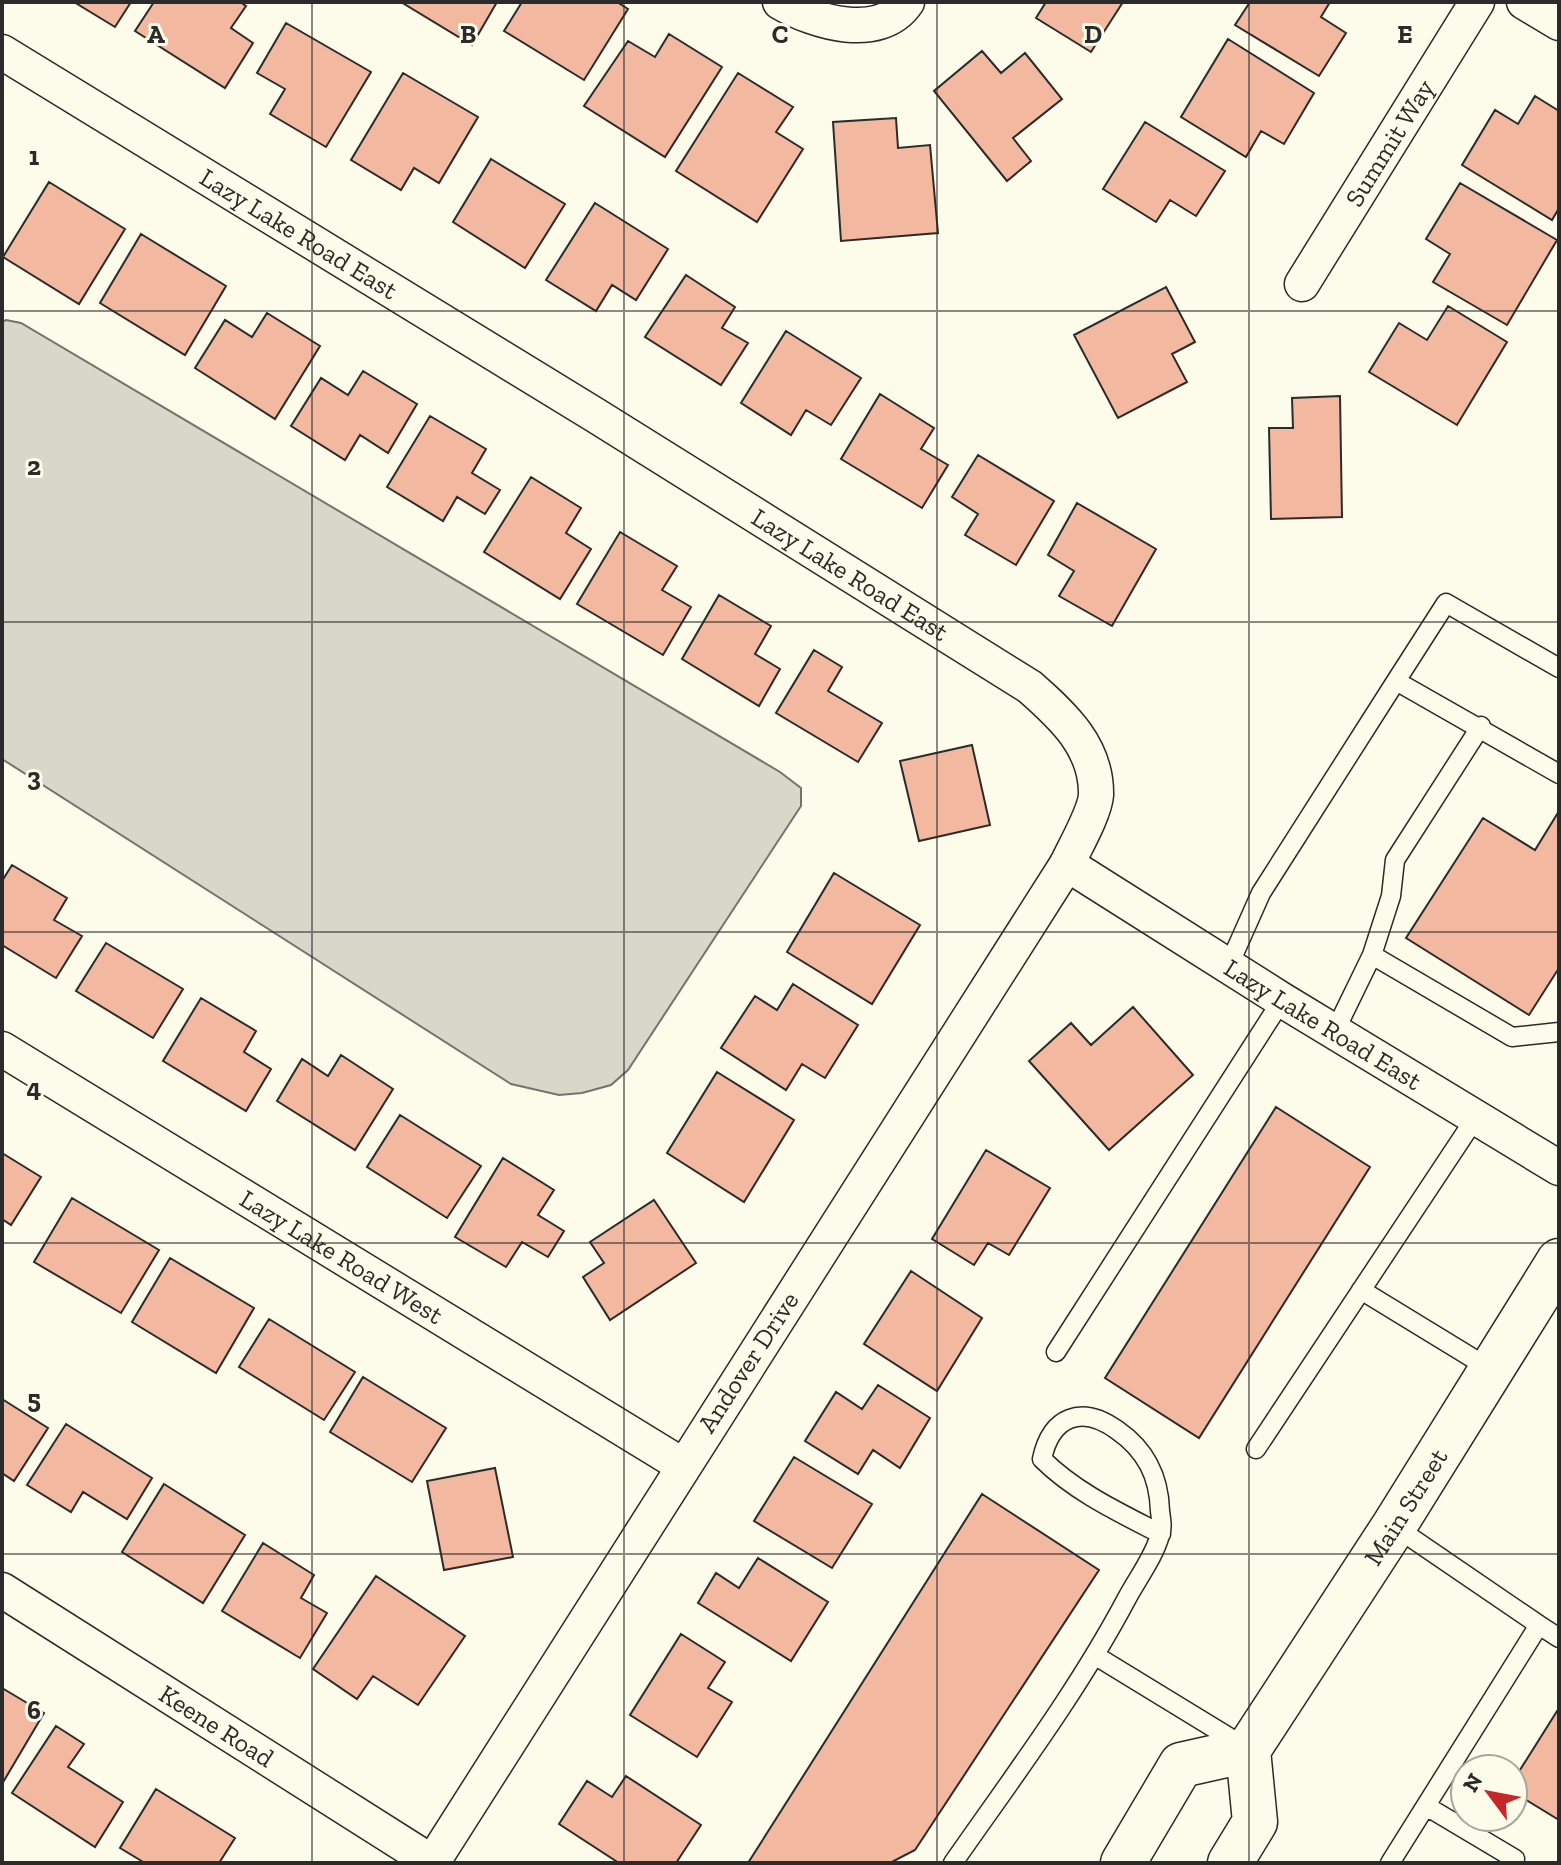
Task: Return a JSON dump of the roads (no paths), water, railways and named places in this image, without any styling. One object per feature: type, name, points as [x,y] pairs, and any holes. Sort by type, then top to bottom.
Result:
[{"type":"main road","name":"Main Street","points":[[1248,1750],[1394,1526],[1559,1261]]},
{"type":"main road","points":[[1123,1863],[1181,1765],[1248,1750],[1255,1822],[1230,1863]]},
{"type":"street","points":[[782,3],[814,19],[862,23],[881,22],[902,10],[907,2]]},
{"type":"street","name":"Summit Way","points":[[1302,284],[1477,2]]},
{"type":"street","points":[[1524,2],[1559,23]]},
{"type":"street","name":"Lazy Lake Road East","points":[[2,52],[528,373],[1030,687],[1070,722],[1090,761],[1096,797],[1067,864],[1282,1000],[1559,1168]]},
{"type":"street","name":"Andover Drive","points":[[432,1863],[682,1465],[1067,864]]},
{"type":"street","name":"Lazy Lake Road West","points":[[2,1049],[682,1465]]},
{"type":"street","name":"Keene Road","points":[[2,1590],[432,1863]]},
{"type":"lane","points":[[1229,965],[1261,893],[1446,603],[1559,668]]},
{"type":"lane","points":[[1396,681],[1481,726],[1559,774]]},
{"type":"lane","points":[[1335,1031],[1372,955],[1391,896],[1395,860],[1481,726]]},
{"type":"lane","points":[[1372,955],[1512,1037],[1559,1032]]},
{"type":"lane","points":[[1056,1352],[1282,1000]]},
{"type":"lane","points":[[1256,1449],[1476,1117]]},
{"type":"lane","points":[[1361,1290],[1492,1370]]},
{"type":"lane","points":[[953,1863],[1096,1656],[1161,1534],[1160,1494],[1152,1468],[1136,1443],[1107,1422],[1081,1415],[1063,1421],[1046,1440],[1042,1459],[1055,1473],[1110,1508],[1161,1534]]},
{"type":"lane","points":[[1394,1526],[1559,1638]]},
{"type":"lane","points":[[1390,1863],[1539,1625]]},
{"type":"lane","points":[[1096,1656],[1248,1750]]},
{"type":"lane","points":[[1426,1806],[1515,1859],[1512,1863]]}]
